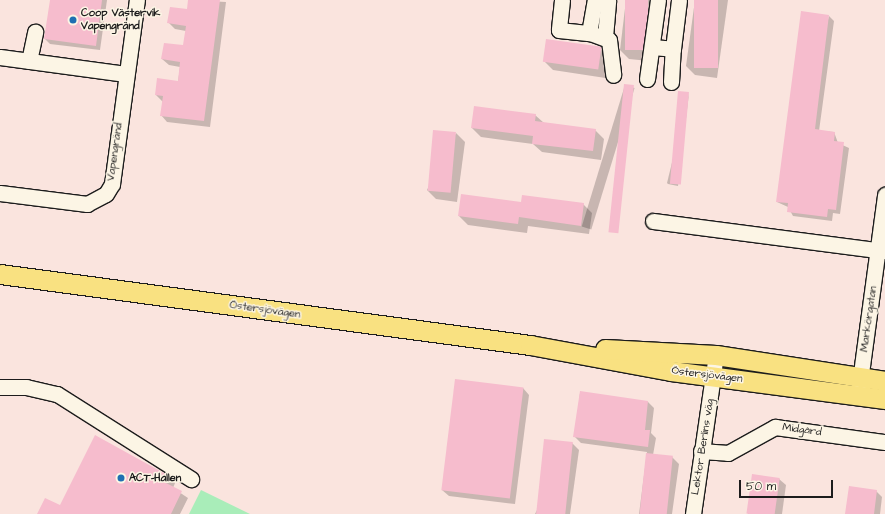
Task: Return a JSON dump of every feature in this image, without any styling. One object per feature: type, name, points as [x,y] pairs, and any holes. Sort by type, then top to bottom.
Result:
[{"type":"main road","name":"Östersjövägen","points":[[0,274],[530,345],[713,376],[885,399]]},
{"type":"main road","name":"Östersjövägen","points":[[530,345],[716,355],[885,380]]},
{"type":"street","name":"Vapengränd","points":[[0,193],[87,204],[106,194],[112,184],[137,0]]},
{"type":"street","points":[[562,0],[559,30],[589,33],[605,37]]},
{"type":"street","points":[[589,33],[595,0]]},
{"type":"street","points":[[608,0],[605,37],[611,50],[613,75]]},
{"type":"street","points":[[647,79],[658,0]]},
{"type":"street","points":[[670,82],[679,0]]},
{"type":"street","points":[[29,61],[35,32]]},
{"type":"street","points":[[652,46],[673,49]]},
{"type":"street","points":[[0,57],[126,74]]},
{"type":"street","name":"Markörgatan","points":[[858,396],[882,251],[885,195]]},
{"type":"street","points":[[653,221],[882,251]]},
{"type":"street","name":"Lektor Berlins väg","points":[[693,514],[716,355]]},
{"type":"street","points":[[0,387],[26,387],[57,394],[191,479]]},
{"type":"street","name":"Midgård","points":[[701,451],[728,453],[775,427],[885,442]]},
{"type":"green space","points":[[201,490],[250,514],[189,514]]},
{"type":"building","name":"Coop Västervik Vapengränd","points":[[50,0],[102,0],[96,46],[44,39]]},
{"type":"building","points":[[188,0],[220,0],[204,121],[160,116],[163,96],[155,95],[157,78],[178,81],[180,62],[161,59],[164,43],[183,45],[186,26],[167,23],[170,7],[187,9]]},
{"type":"building","points":[[625,0],[648,0],[648,50],[625,50]]},
{"type":"building","points":[[694,0],[718,0],[718,68],[694,68]]},
{"type":"building","points":[[801,11],[829,15],[815,129],[835,132],[834,141],[844,142],[836,210],[828,209],[827,217],[787,212],[788,203],[776,202]]},
{"type":"building","points":[[546,39],[601,47],[598,70],[543,62]]},
{"type":"building","points":[[624,84],[634,85],[618,233],[608,232]]},
{"type":"building","points":[[678,91],[689,92],[681,185],[670,184]]},
{"type":"building","points":[[474,106],[536,114],[535,121],[596,129],[593,151],[532,144],[533,136],[471,128]]},
{"type":"building","points":[[433,130],[456,132],[451,193],[428,191]]},
{"type":"building","points":[[461,194],[521,202],[522,195],[584,203],[581,226],[519,217],[518,224],[458,216]]},
{"type":"building","points":[[455,379],[523,387],[510,499],[441,490]]},
{"type":"building","points":[[580,391],[648,401],[645,430],[650,430],[648,447],[573,437]]},
{"type":"building","name":"ACT-Hallen","points":[[95,435],[169,476],[166,483],[182,491],[171,514],[37,514],[45,498],[60,505]]},
{"type":"building","points":[[544,439],[573,442],[565,514],[536,514]]},
{"type":"building","points":[[646,453],[673,456],[667,514],[640,514]]},
{"type":"building","points":[[752,474],[780,478],[775,514],[746,514]]},
{"type":"building","points":[[849,486],[877,490],[874,514],[845,514]]},
{"type":"place","name":"Coop Västervik Vapengränd","points":[[73,20]]},
{"type":"place","name":"ACT-Hallen","points":[[121,478]]}]
